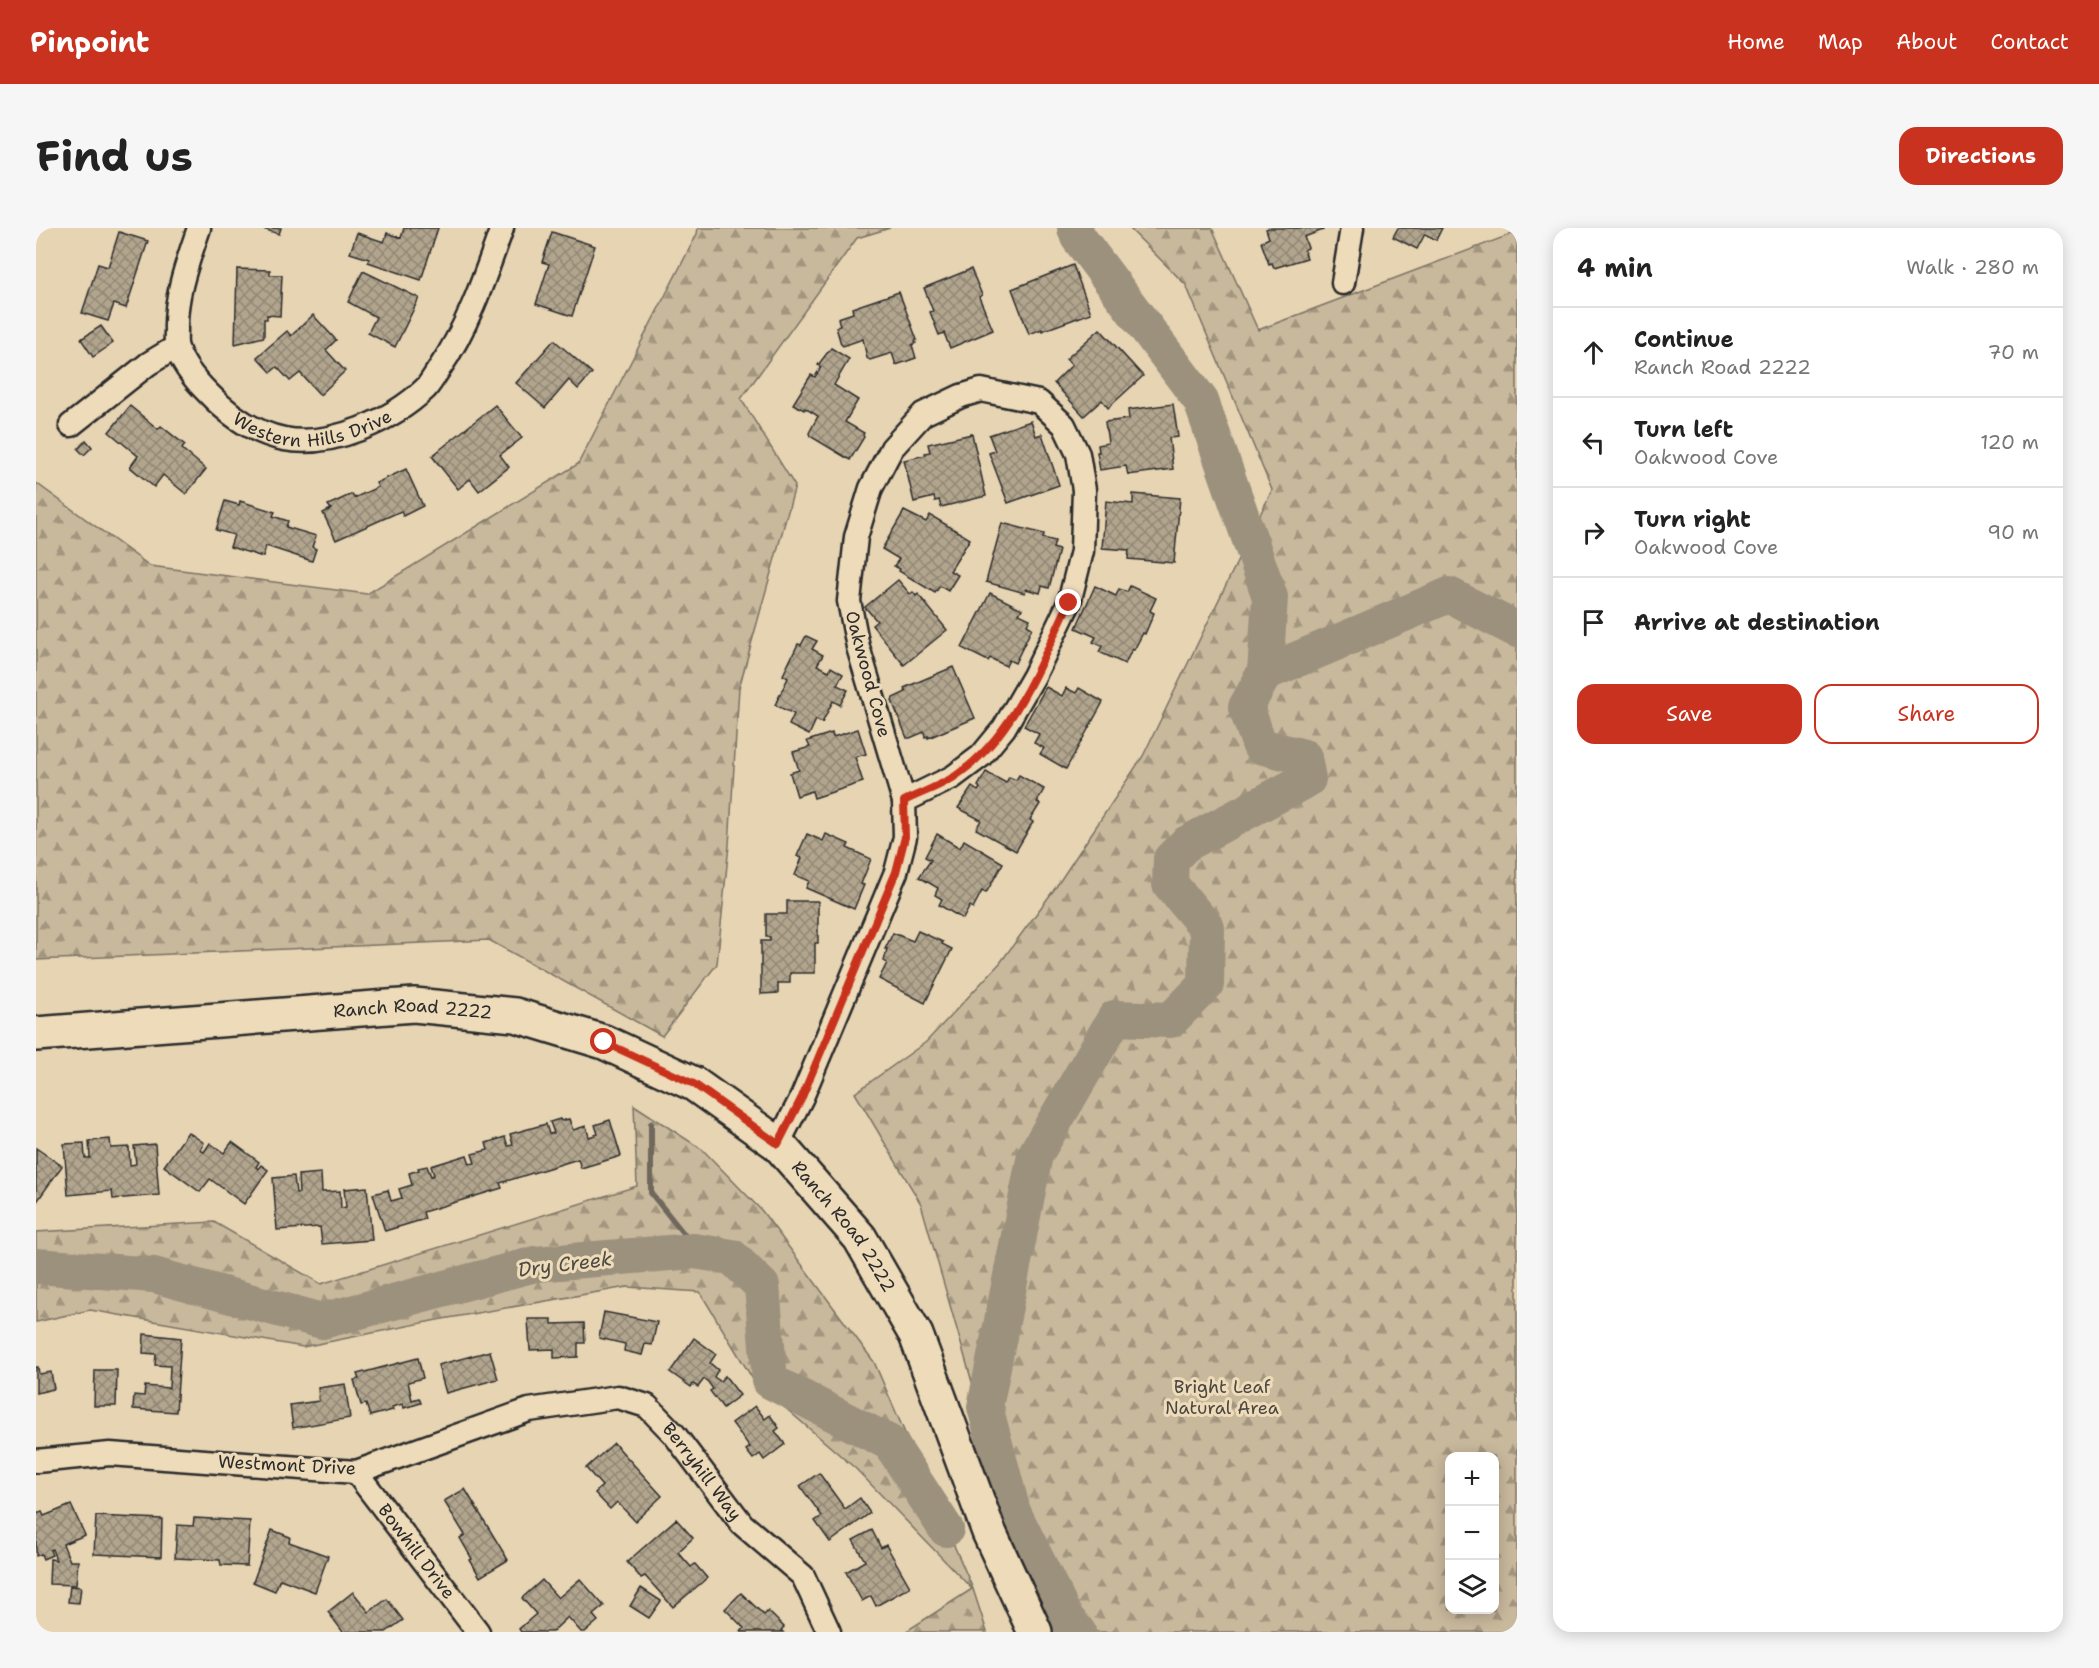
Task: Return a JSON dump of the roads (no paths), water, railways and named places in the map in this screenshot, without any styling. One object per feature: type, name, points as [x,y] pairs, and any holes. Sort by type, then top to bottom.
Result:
[{"type":"main road","name":"Ranch Road 2222","points":[[36,1034],[414,1005],[515,1015],[604,1042],[694,1084],[778,1144],[860,1238],[916,1335],[989,1532],[1035,1632]]},
{"type":"street","points":[[71,425],[148,364],[176,347],[178,304],[183,274],[199,228]]},
{"type":"street","name":"Western Hills Drive","points":[[176,347],[194,379],[224,410],[250,427],[285,439],[322,439],[359,430],[397,413],[427,387],[450,352],[481,286],[502,228]]},
{"type":"street","points":[[1343,283],[1352,228]]},
{"type":"street","name":"Oakwood Cove","points":[[778,1144],[802,1097],[896,872],[905,837],[904,801],[858,647],[849,601],[856,537],[871,488],[892,448],[923,414],[981,390],[1039,402],[1064,425],[1078,454],[1084,490],[1082,551],[1069,603],[1034,676],[1004,728],[981,756],[953,777],[904,801]]},
{"type":"street","name":"Berryhill Way","points":[[529,1410],[618,1397],[648,1406],[674,1434],[742,1524],[803,1576],[829,1632]]},
{"type":"street","name":"Westmont Drive","points":[[36,1461],[110,1454],[356,1472],[529,1410]]},
{"type":"street","name":"Bowhill Drive","points":[[356,1472],[478,1632]]},
{"type":"waterway","points":[[1075,228],[1078,237],[1201,401],[1270,597],[1265,673],[1246,707],[1260,746],[1304,757],[1308,779],[1186,844],[1171,859],[1170,884],[1207,928],[1206,984],[1171,1020],[1115,1018],[1035,1155],[985,1407],[1013,1512],[1065,1617],[1078,1632]]},
{"type":"waterway","points":[[1265,673],[1449,595],[1517,630]]},
{"type":"waterway","points":[[651,1124],[651,1193],[691,1243],[694,1251]]},
{"type":"waterway","name":"Dry Creek","points":[[36,1266],[154,1275],[322,1321],[535,1264],[694,1251],[732,1257],[762,1286],[770,1381],[890,1443],[946,1529]]},
{"type":"park label","name":"Bright Leaf Natural Area","points":[[1222,1397]]}]
